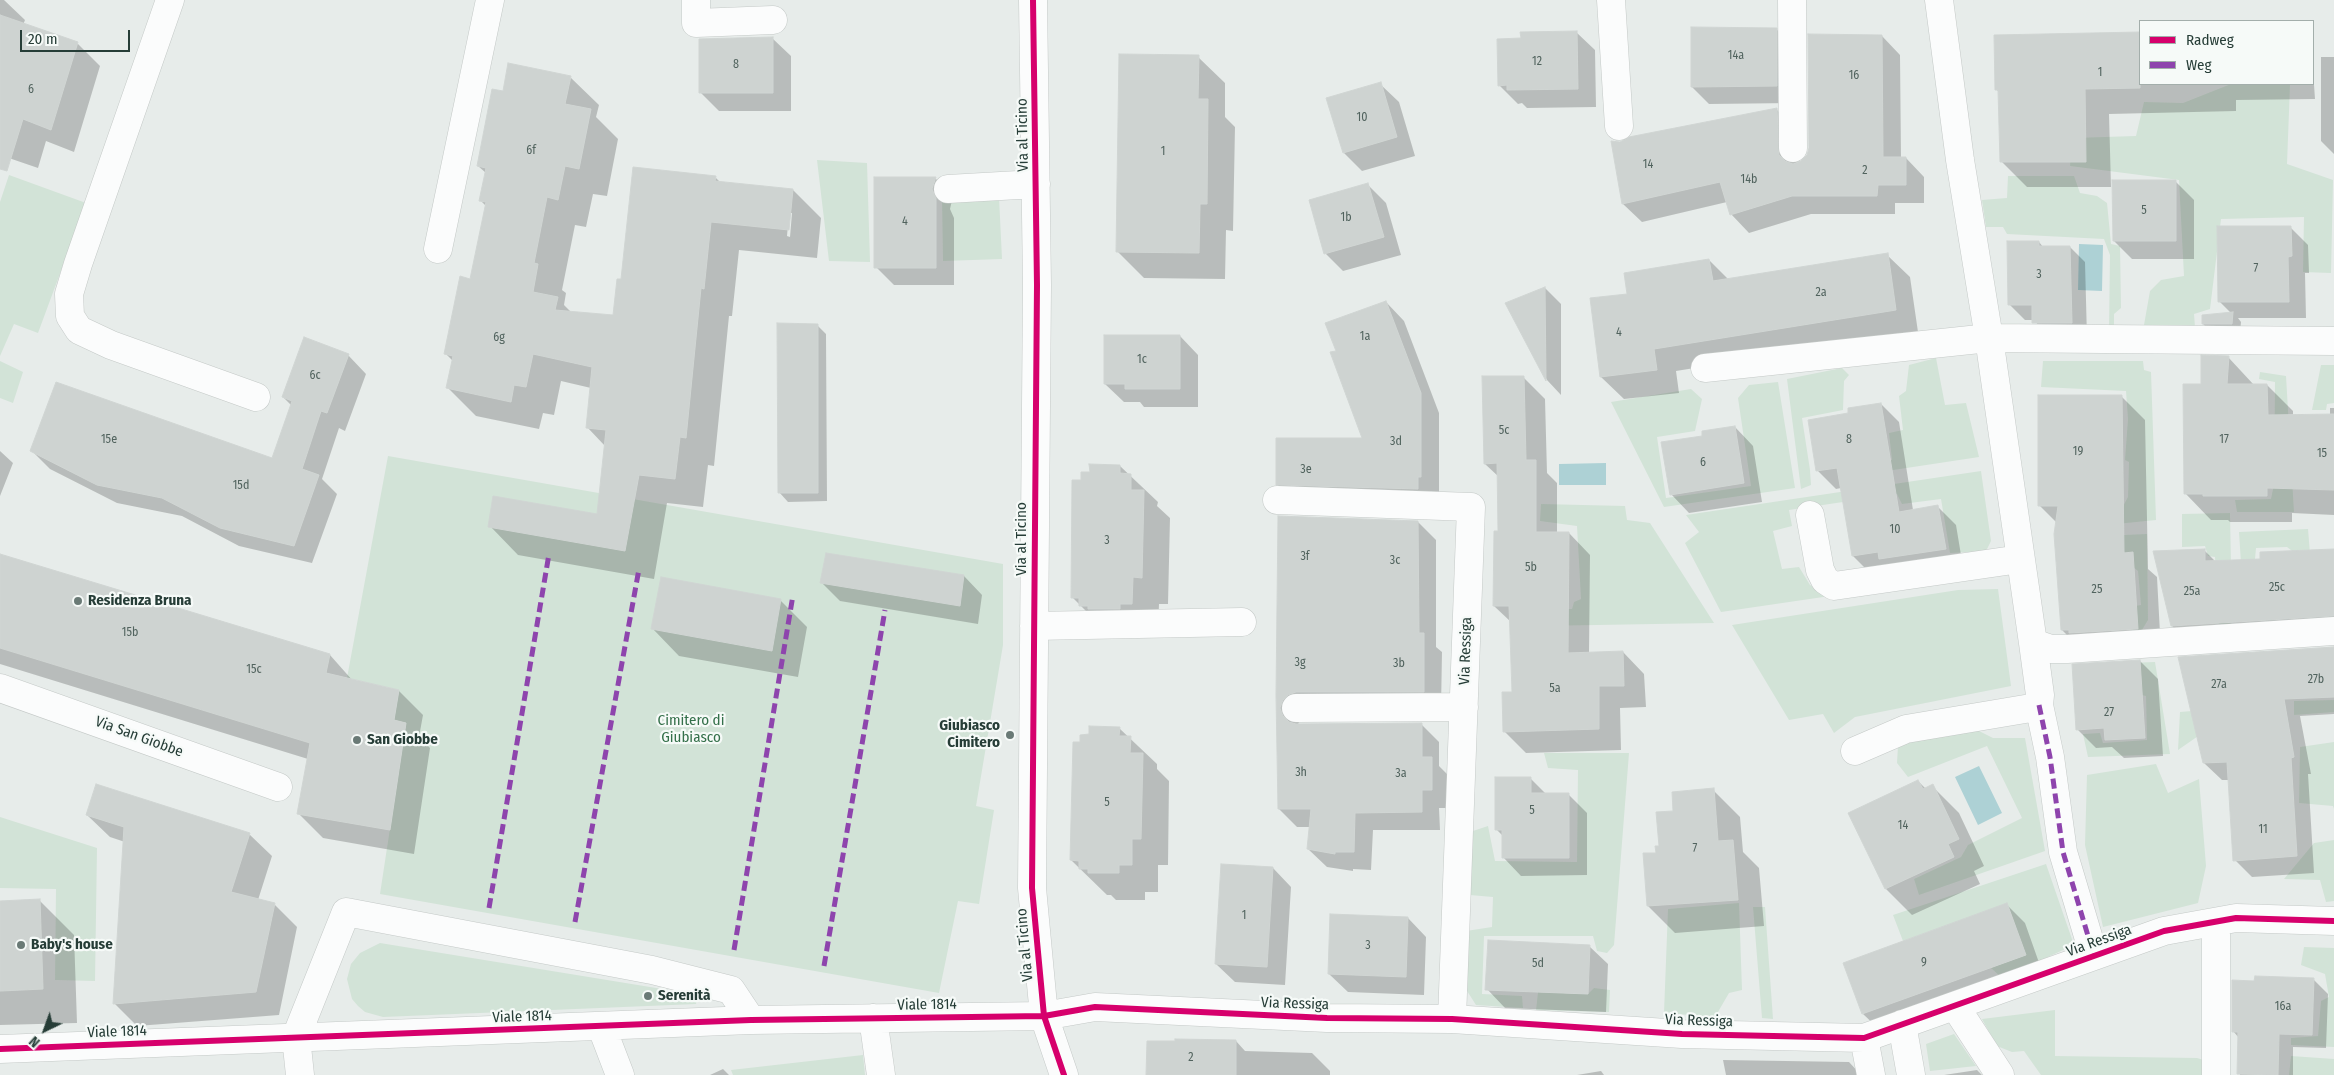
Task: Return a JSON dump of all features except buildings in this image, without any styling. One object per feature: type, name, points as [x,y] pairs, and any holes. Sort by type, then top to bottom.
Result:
[{"type":"street","points":[[170,0],[78,264],[69,294],[70,316],[79,330],[111,345],[256,397]]},
{"type":"street","points":[[438,249],[490,0]]},
{"type":"street","points":[[696,0],[696,23],[773,20]]},
{"type":"street","name":"Via al Ticino","points":[[1034,0],[1036,184],[1032,888],[1044,1016],[1064,1075]]},
{"type":"street","points":[[1611,0],[1619,126]]},
{"type":"street","points":[[1792,0],[1793,148]]},
{"type":"street","points":[[1939,0],[1960,160],[1989,338],[2033,643],[2040,695],[2038,705],[2050,757],[2063,852],[2094,956]]},
{"type":"street","points":[[948,189],[1036,184]]},
{"type":"street","points":[[1705,368],[1989,338],[2334,341]]},
{"type":"street","name":"Via Ressiga","points":[[1276,500],[1471,507],[1452,1019]]},
{"type":"street","points":[[1810,515],[1820,570],[1825,580],[1834,586],[2020,559]]},
{"type":"street","points":[[1034,626],[1242,622]]},
{"type":"street","points":[[2033,643],[2051,649],[2067,649],[2334,631]]},
{"type":"street","name":"Via San Giobbe","points":[[0,688],[278,786]]},
{"type":"street","points":[[1855,751],[1906,729],[2031,708],[2038,705]]},
{"type":"street","points":[[1296,708],[1464,707]]},
{"type":"street","points":[[300,1075],[296,1037],[346,912],[652,970],[731,990],[751,1020]]},
{"type":"street","name":"Via Ressiga","points":[[1044,1016],[1095,1007],[1327,1018],[1452,1019],[1682,1034],[1864,1038],[2164,931],[2236,918],[2334,921]]},
{"type":"street","points":[[2216,922],[2216,1075]]},
{"type":"street","points":[[1955,1006],[2000,1075]]},
{"type":"street","name":"Viale 1814","points":[[0,1050],[296,1037],[602,1028],[751,1020],[1044,1016]]},
{"type":"street","points":[[873,1018],[881,1075]]},
{"type":"street","points":[[1902,1024],[1911,1075]]},
{"type":"street","points":[[602,1028],[620,1075]]},
{"type":"street","points":[[1864,1038],[1871,1075]]},
{"type":"green space","points":[[2228,85],[2290,85],[2287,164],[2333,180],[2331,273],[2303,272],[2304,217],[2221,219],[2210,309],[2194,314],[2195,327],[2144,325],[2150,291],[2161,280],[2184,276],[2179,180],[2070,166],[2072,138],[2136,136],[2144,102],[2183,103]]},
{"type":"green space","points":[[817,160],[867,163],[870,262],[829,261]]},
{"type":"green space","points":[[9,175],[86,203],[38,333],[14,324],[0,356],[0,202]]},
{"type":"green space","points":[[2008,176],[2074,176],[2080,193],[2097,196],[2107,203],[2111,244],[2120,246],[2121,308],[2114,314],[2114,328],[2109,331],[2110,255],[2104,239],[2007,234],[2003,227],[1986,227],[1982,200],[2007,198]]},
{"type":"green space","points":[[999,197],[1002,259],[943,261],[942,198]]},
{"type":"green space","points":[[1936,358],[1945,405],[1966,403],[1979,457],[1847,477],[1845,469],[1892,460],[1889,433],[1903,430],[1899,396],[1906,391],[1909,365]]},
{"type":"green space","points":[[0,361],[23,372],[13,403],[0,398]]},
{"type":"green space","points":[[2043,361],[2143,361],[2144,370],[2151,372],[2156,520],[2087,527],[2121,510],[2128,497],[2129,462],[2125,460],[2128,419],[2126,391],[2041,387]]},
{"type":"green space","points":[[2321,365],[2334,365],[2334,403],[2327,404],[2326,410],[2312,410]]},
{"type":"green space","points":[[1842,368],[1849,375],[1844,381],[1843,410],[1802,418],[1811,485],[1801,489],[1787,379]]},
{"type":"green space","points":[[2260,372],[2286,376],[2294,512],[2237,512],[2235,500],[2271,499],[2274,484],[2275,382],[2259,379]]},
{"type":"green space","points":[[1778,382],[1795,488],[1664,507],[1611,402],[1691,389],[1702,399],[1695,431],[1657,437],[1666,498],[1751,486],[1738,398],[1749,385]]},
{"type":"green space","name":"Cimitero di Giubiasco","points":[[388,456],[1003,564],[1003,645],[976,806],[994,810],[979,904],[958,901],[939,993],[380,894],[406,723],[394,720],[399,690],[347,678]]},
{"type":"green space","points":[[1981,471],[1991,541],[1986,551],[1950,553],[1941,499],[1902,504],[1897,494],[1789,510],[1792,526],[1773,531],[1782,569],[1799,567],[1810,585],[1830,596],[1721,612],[1685,543],[1699,532],[1686,515]]},
{"type":"green space","points":[[1541,504],[1625,506],[1627,520],[1650,523],[1714,623],[1538,626],[1537,608],[1572,609],[1574,602],[1581,599],[1577,526],[1540,521]]},
{"type":"green space","points":[[2230,513],[2232,622],[2230,626],[2219,626],[2215,557],[2208,556],[2205,546],[2182,547],[2182,514]]},
{"type":"green space","points":[[2308,529],[2314,604],[2300,557],[2287,547],[2256,548],[2255,559],[2247,564],[2241,563],[2239,532]]},
{"type":"green space","points":[[2147,534],[2148,620],[2139,635],[2131,635],[2129,607],[2141,605],[2138,571],[2128,563],[2124,551],[2077,552],[2078,537]]},
{"type":"green space","points":[[1998,589],[2011,686],[1855,717],[1834,733],[1823,714],[1789,720],[1732,625],[1958,590]]},
{"type":"green space","points":[[2155,662],[2170,754],[2088,757],[2083,734],[2100,733],[2103,743],[2147,740],[2146,696],[2132,693],[2129,663]]},
{"type":"green space","points":[[2334,700],[2334,712],[2294,715],[2294,701]]},
{"type":"green space","points":[[2240,707],[2178,750],[2180,712]]},
{"type":"green space","points":[[1961,729],[1979,731],[1993,738],[2025,738],[2045,851],[1919,895],[1914,879],[1961,857],[1968,845],[2022,818],[1987,746],[1908,777],[1897,763],[1898,746],[1913,734]]},
{"type":"green space","points":[[2334,742],[2334,809],[2333,806],[2299,803],[2300,747]]},
{"type":"green space","points":[[1544,753],[1629,753],[1614,945],[1607,953],[1597,951],[1593,936],[1484,936],[1482,994],[1522,996],[1523,1008],[1476,1005],[1462,983],[1466,931],[1492,927],[1493,897],[1470,895],[1470,832],[1488,826],[1495,861],[1577,862],[1578,770],[1548,768]]},
{"type":"green space","points":[[2156,764],[2168,793],[2199,779],[2206,866],[2198,903],[2103,927],[2085,845],[2087,775]]},
{"type":"green space","points":[[0,817],[97,848],[95,981],[55,980],[56,889],[0,888]]},
{"type":"green space","points":[[2334,840],[2334,901],[2326,902],[2320,880],[2284,879],[2314,843]]},
{"type":"green space","points":[[2046,864],[2074,945],[2002,978],[1991,968],[2025,955],[2007,904],[1903,941],[1893,915]]},
{"type":"green space","points":[[1739,903],[1742,990],[1729,993],[1715,1017],[1664,1013],[1668,909]]},
{"type":"green space","points":[[1753,907],[1765,907],[1773,1019],[1762,1018]]},
{"type":"green space","points":[[380,943],[693,994],[697,999],[696,1004],[383,1017],[365,1012],[358,1006],[352,999],[347,979],[351,964],[360,953]]},
{"type":"green space","points":[[2304,947],[2334,948],[2334,1047],[2291,1045],[2291,1038],[2318,1036],[2321,1001],[2329,997],[2325,974],[2301,965]]},
{"type":"green space","points":[[1594,988],[1610,990],[1609,1012],[1536,1010],[1538,992],[1588,994]]},
{"type":"green space","points":[[2055,1010],[2055,1056],[2197,1058],[2207,1061],[2206,1075],[2041,1075],[2024,1051],[2012,1052],[1997,1046],[1982,1019]]},
{"type":"green space","points":[[1954,1034],[1976,1066],[1930,1071],[1926,1044]]},
{"type":"green space","points":[[863,1055],[865,1075],[733,1075],[731,1070]]},
{"type":"green space","points":[[2291,1056],[2334,1059],[2334,1075],[2289,1075]]},
{"type":"water","points":[[2079,244],[2103,245],[2102,291],[2078,290]]},
{"type":"water","points":[[1606,463],[1606,485],[1559,485],[1559,464]]},
{"type":"water","points":[[1979,766],[2002,813],[1978,825],[1955,777]]},
{"type":"marked path","points":[[489,908],[549,554]]},
{"type":"marked path","points":[[575,922],[639,569]]},
{"type":"marked path","points":[[734,950],[793,595]]},
{"type":"marked path","points":[[824,966],[885,610]]},
{"type":"marked path","points":[[2039,705],[2050,757],[2063,852],[2094,956]]},
{"type":"cycle path","points":[[1033,0],[1037,285],[1032,888],[1044,1016],[1064,1075]]},
{"type":"cycle path","points":[[0,1049],[751,1020],[1044,1016],[1095,1007],[1327,1018],[1452,1019],[1682,1034],[1864,1038],[2164,931],[2236,918],[2334,921]]},
{"type":"place","name":"Residenza Bruna","points":[[78,601]]},
{"type":"place","name":"Giubiasco Cimitero","points":[[1010,735]]},
{"type":"place","name":"San Giobbe","points":[[357,740]]},
{"type":"place","name":"Baby's house","points":[[21,945]]},
{"type":"place","name":"Serenità","points":[[648,996]]}]
